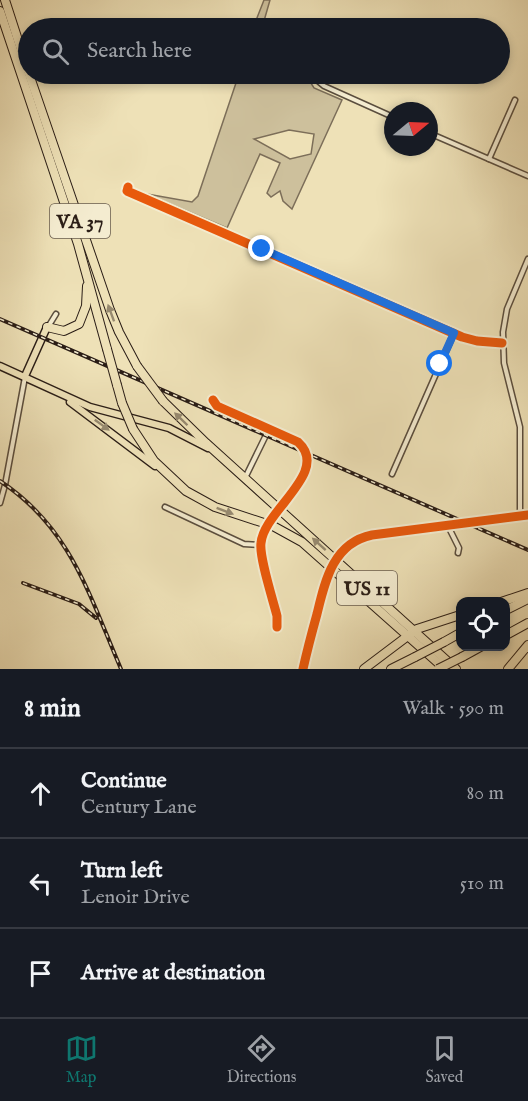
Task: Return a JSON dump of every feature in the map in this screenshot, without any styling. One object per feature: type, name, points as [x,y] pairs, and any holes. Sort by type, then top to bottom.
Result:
[{"type":"highway","name":"VA 37","points":[[5,0],[18,39]]},
{"type":"highway","name":"VA 37","points":[[0,11],[18,64]]},
{"type":"highway","name":"VA 37","points":[[25,84],[81,253],[122,403],[133,429],[154,461],[186,491]]},
{"type":"highway","name":"VA 37","points":[[33,84],[110,310],[124,343],[136,366],[163,401],[230,465]]},
{"type":"highway","points":[[47,327],[64,331],[76,327],[83,318],[87,299],[85,276],[60,187]]},
{"type":"highway","name":"US 11","points":[[230,465],[279,507],[333,563],[389,614],[456,668]]},
{"type":"highway","name":"US 11","points":[[186,491],[224,511],[267,524],[303,542],[333,563]]},
{"type":"highway","points":[[510,599],[528,593]]},
{"type":"highway","points":[[510,608],[528,599]]},
{"type":"highway","points":[[389,614],[414,625],[428,625]]},
{"type":"highway","points":[[389,614],[397,632],[398,639],[394,646]]},
{"type":"highway","points":[[364,669],[411,633],[456,616]]},
{"type":"highway","points":[[510,633],[528,623]]},
{"type":"highway","name":"US 11","points":[[411,633],[445,669]]},
{"type":"highway","points":[[391,669],[456,635]]},
{"type":"highway","points":[[508,669],[528,645]]},
{"type":"highway","points":[[438,669],[473,651]]},
{"type":"main road","points":[[25,376],[47,327]]},
{"type":"main road","name":"US 11","points":[[0,366],[98,410],[178,432],[201,443],[230,465]]},
{"type":"main road","name":"US 11","points":[[55,391],[186,491]]},
{"type":"street","points":[[322,84],[384,113]]},
{"type":"street","points":[[489,159],[515,100]]},
{"type":"street","points":[[438,137],[528,176]]},
{"type":"street","points":[[128,187],[127,191],[454,333],[477,341],[502,343]]},
{"type":"street","points":[[520,515],[520,427],[505,371],[502,343],[507,309],[528,259]]},
{"type":"street","points":[[47,327],[56,314]]},
{"type":"street","points":[[392,474],[454,333]]},
{"type":"street","points":[[0,503],[25,376]]},
{"type":"street","points":[[213,400],[217,406],[298,442],[307,459],[307,470],[304,477],[267,524],[261,545],[277,616],[277,627]]},
{"type":"street","points":[[245,478],[269,429]]},
{"type":"street","points":[[165,507],[244,544],[261,545]]},
{"type":"street","points":[[303,669],[325,581],[333,563],[349,545],[365,537],[528,515]]},
{"type":"street","points":[[448,526],[459,548],[459,553]]},
{"type":"shaded area","points":[[264,0],[270,0],[265,18],[257,18]]},
{"type":"shaded area","points":[[236,84],[312,84],[314,88],[342,100],[292,209],[283,201],[280,191],[271,197],[267,193],[280,163],[260,154],[227,228],[147,194],[192,202],[198,196]],"holes":[[[289,130],[314,134],[311,154],[290,159],[254,139]]]},
{"type":"railway","points":[[0,319],[528,550]]},
{"type":"railway","points":[[0,481],[24,500],[61,542],[87,589],[121,669]]},
{"type":"railway","points":[[23,583],[79,604],[96,618]]},
{"type":"cycle path","points":[[128,187],[127,191],[462,337],[502,343]]},
{"type":"cycle path","points":[[213,400],[217,406],[298,442],[306,454],[307,466],[302,478],[265,530],[261,543],[264,568],[277,616],[277,627]]},
{"type":"cycle path","points":[[303,669],[328,577],[333,565],[348,546],[372,535],[528,515]]},
{"type":"route","points":[[262,249],[454,333],[440,364]]}]
